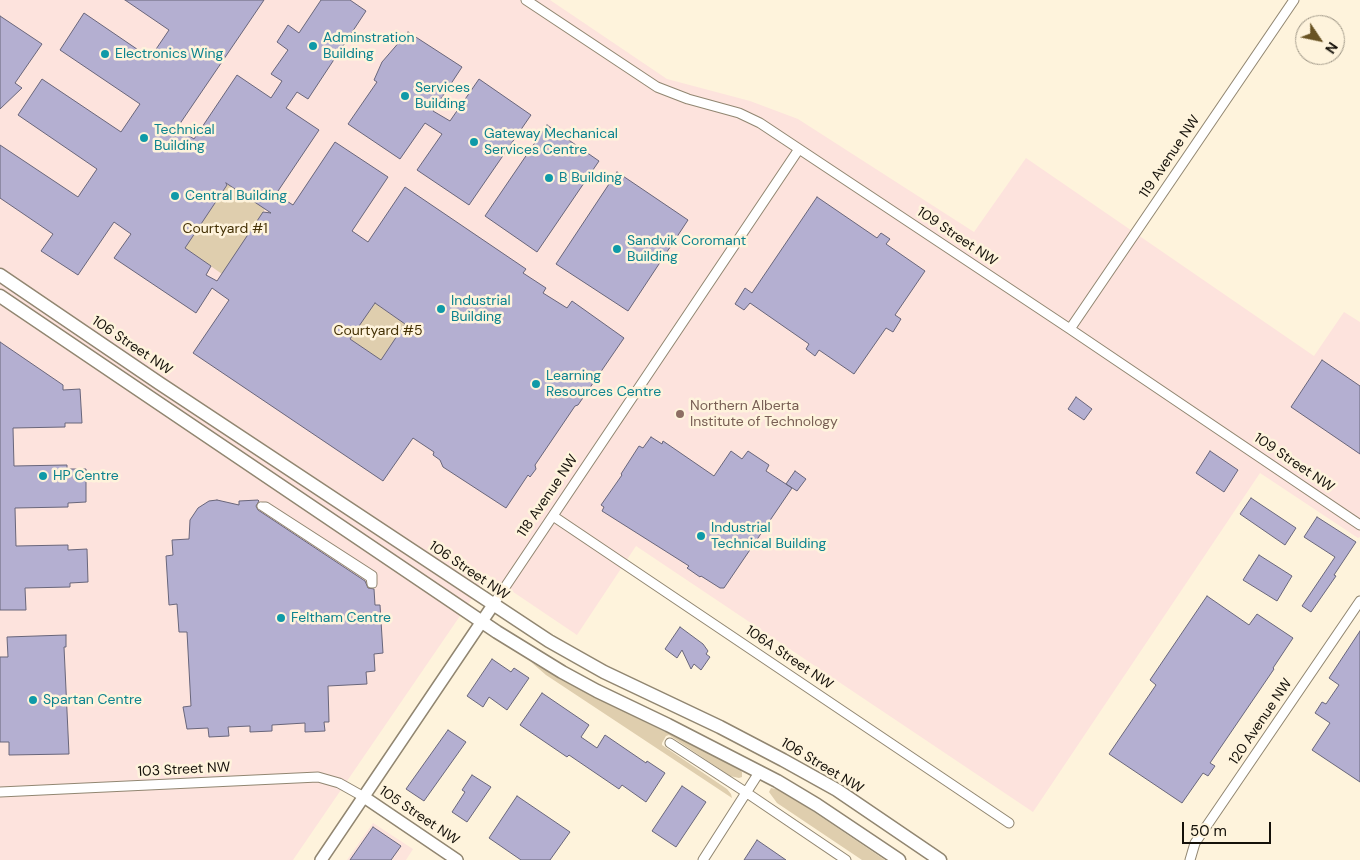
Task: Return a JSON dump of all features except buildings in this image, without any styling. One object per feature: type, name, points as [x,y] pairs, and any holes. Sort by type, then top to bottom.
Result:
[{"type":"main road","name":"106 Street NW","points":[[0,275],[549,641],[596,668],[720,727],[837,790],[940,860]]},
{"type":"main road","points":[[0,296],[481,622],[580,681],[760,771],[817,805],[899,860]]},
{"type":"street","name":"109 Street NW","points":[[526,0],[657,87],[688,99],[750,117],[1070,329],[1360,525]]},
{"type":"street","name":"119 Avenue NW","points":[[1070,329],[1294,0]]},
{"type":"street","name":"118 Avenue NW","points":[[321,860],[800,149]]},
{"type":"street","points":[[261,506],[266,506],[373,575],[373,584],[371,584],[370,578],[261,506]]},
{"type":"street","name":"106A Street NW","points":[[553,516],[1009,823]]},
{"type":"street","name":"120 Avenue NW","points":[[1190,860],[1195,843],[1360,601]]},
{"type":"street","points":[[670,743],[846,860]]},
{"type":"street","points":[[703,860],[760,771]]},
{"type":"street","name":"103 Street NW","points":[[0,792],[318,777],[339,783],[364,797]]},
{"type":"street","name":"105 Street NW","points":[[364,797],[457,860]]},
{"type":"shaded area","name":"Northern Alberta Institute of Technology","points":[[0,0],[550,0],[667,79],[750,101],[798,119],[974,232],[1026,158],[1314,356],[1344,312],[1360,322],[1360,537],[1358,538],[1260,473],[1033,812],[636,546],[577,635],[488,575],[293,860],[0,860]]},
{"type":"shaded area","points":[[373,823],[413,849],[406,860],[347,860]]},
{"type":"green space","name":"Courtyard #1","points":[[228,184],[265,209],[222,274],[185,248]]},
{"type":"green space","name":"Courtyard #5","points":[[375,303],[405,324],[381,360],[350,339]]},
{"type":"green space","points":[[531,662],[592,696],[739,768],[742,772],[742,777],[730,776],[669,735],[666,736],[662,743],[662,745],[727,789],[732,798],[546,675]]},
{"type":"green space","points":[[771,788],[780,790],[885,860],[862,860],[777,803],[769,792]]},
{"type":"place","name":"Adminstration Building","points":[[313,46]]},
{"type":"place","name":"Electronics Wing","points":[[105,54]]},
{"type":"place","name":"Services Building","points":[[405,96]]},
{"type":"place","name":"Technical Building","points":[[144,138]]},
{"type":"place","name":"Gateway Mechanical Services Centre","points":[[474,142]]},
{"type":"place","name":"B Building","points":[[549,178]]},
{"type":"place","name":"Central Building","points":[[175,196]]},
{"type":"place","name":"Sandvik Coromant Building","points":[[617,249]]},
{"type":"place","name":"Industrial Building","points":[[441,309]]},
{"type":"place","name":"Learning Resources Centre","points":[[536,384]]},
{"type":"place","name":"Northern Alberta Institute of Technology","points":[[680,414]]},
{"type":"place","name":"HP Centre","points":[[43,476]]},
{"type":"place","name":"Industrial Technical Building","points":[[701,536]]},
{"type":"place","name":"Feltham Centre","points":[[281,618]]},
{"type":"place","name":"Spartan Centre","points":[[33,700]]}]
